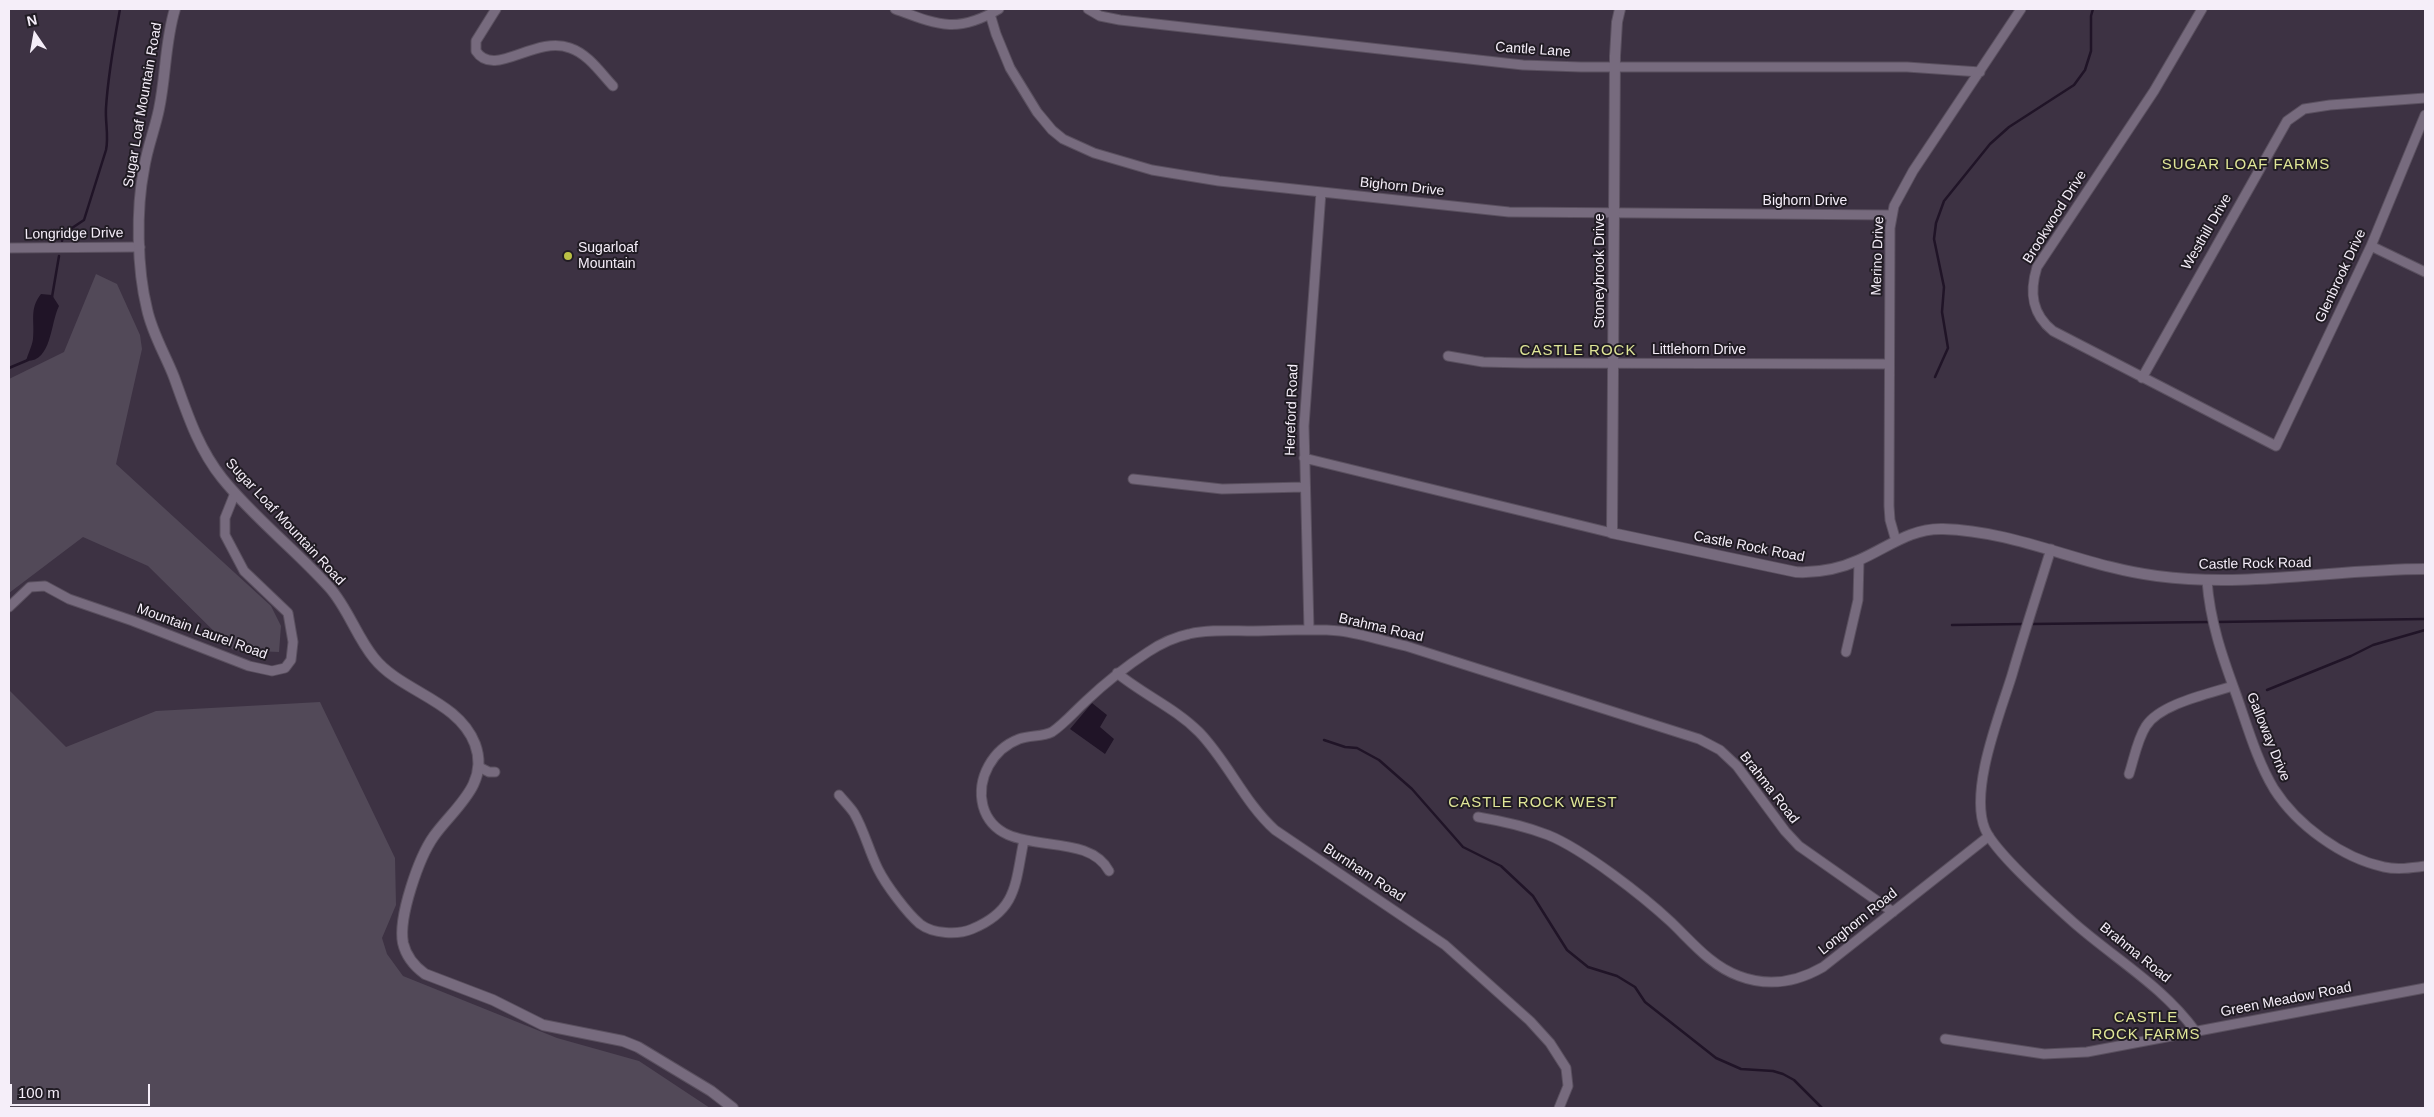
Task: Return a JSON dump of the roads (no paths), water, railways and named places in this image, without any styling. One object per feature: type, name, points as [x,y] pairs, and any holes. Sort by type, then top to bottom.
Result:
[{"type":"street","name":"Sugar Loaf Mountain Road","points":[[175,9],[159,110],[144,169],[140,247],[142,277],[151,324],[197,437],[208,458],[236,493],[330,588],[348,613],[360,638],[383,668],[395,678],[440,705],[462,723],[475,744],[479,767],[471,791],[433,838],[418,869],[402,931],[405,952],[410,960],[425,974],[493,1000],[543,1025],[623,1041],[638,1047],[711,1091],[732,1108]]},
{"type":"street","points":[[496,9],[476,41],[476,51],[484,60],[494,62],[538,46],[559,45],[580,52],[613,86]]},
{"type":"street","points":[[895,9],[931,23],[950,26],[968,23],[999,9]]},
{"type":"street","name":"Cantle Lane","points":[[1088,9],[1100,16],[1120,20],[1523,65],[1615,67],[1907,67],[1980,72]]},
{"type":"street","name":"Stoneybrook Drive","points":[[1612,533],[1615,67],[1617,22],[1620,9]]},
{"type":"street","name":"Merino Drive","points":[[1896,541],[1890,520],[1889,506],[1892,215],[1908,178],[2021,9]]},
{"type":"street","name":"Brookwood Drive","points":[[2202,9],[2154,91],[2037,267],[2034,278],[2033,302],[2045,325],[2053,331],[2276,446]]},
{"type":"street","name":"Bighorn Drive","points":[[990,14],[1004,56],[1042,119],[1063,139],[1094,153],[1152,170],[1219,181],[1509,212],[1892,215]]},
{"type":"street","name":"Westhill Drive","points":[[2142,378],[2224,230],[2287,122],[2293,115],[2304,109],[2330,105],[2425,98]]},
{"type":"street","name":"Glenbrook Drive","points":[[2276,446],[2371,246],[2425,115]]},
{"type":"street","name":"Hereford Road","points":[[1309,630],[1304,458],[1306,387],[1321,192]]},
{"type":"street","points":[[2371,246],[2425,272]]},
{"type":"street","name":"Longridge Drive","points":[[9,248],[140,247]]},
{"type":"street","name":"Littlehorn Drive","points":[[1448,356],[1492,362],[1889,364]]},
{"type":"street","name":"Castle Rock Road","points":[[1304,458],[1612,533],[1796,572],[1826,571],[1859,560],[1920,531],[1944,529],[2014,538],[2137,573],[2207,580],[2293,578],[2425,569]]},
{"type":"street","points":[[1133,479],[1222,489],[1304,487]]},
{"type":"street","name":"Mountain Laurel Road","points":[[9,606],[30,587],[45,586],[69,599],[133,621],[249,666],[272,671],[285,668],[291,660],[294,642],[288,613],[244,571],[225,535],[225,518],[236,493]]},
{"type":"street","points":[[1989,836],[1981,816],[1987,757],[2051,549]]},
{"type":"street","points":[[1846,652],[1858,600],[1859,560]]},
{"type":"street","name":"Galloway Drive","points":[[2207,580],[2213,628],[2233,686],[2270,781],[2283,802],[2300,820],[2328,841],[2370,863],[2400,869],[2425,866]]},
{"type":"street","name":"Brahma Road","points":[[1110,871],[1101,860],[1094,856],[1074,849],[1024,840],[1001,832],[987,816],[982,799],[981,788],[988,766],[994,756],[1009,744],[1053,731],[1117,673],[1154,648],[1190,634],[1309,630],[1361,635],[1406,646],[1699,740],[1720,750],[1737,766],[1785,831],[1799,846],[1892,912]]},
{"type":"street","name":"Burnham Road","points":[[1117,673],[1133,686],[1164,704],[1199,732],[1214,750],[1256,811],[1275,830],[1445,944],[1530,1021],[1550,1043],[1566,1068],[1568,1086],[1559,1108]]},
{"type":"street","points":[[2129,774],[2144,730],[2151,719],[2159,713],[2183,703],[2233,686]]},
{"type":"street","points":[[479,767],[489,772],[495,772]]},
{"type":"street","points":[[839,795],[854,813],[879,871],[906,908],[921,924],[940,932],[966,932],[984,924],[1001,912],[1013,893],[1024,840]]},
{"type":"street","name":"Longhorn Road","points":[[1478,817],[1524,827],[1564,843],[1646,901],[1717,965],[1740,977],[1754,980],[1786,981],[1813,973],[1823,967],[1989,836]]},
{"type":"street","name":"Brahma Road","points":[[1989,836],[2073,921],[2159,990],[2196,1032]]},
{"type":"street","name":"Green Meadow Road","points":[[1945,1039],[2015,1051],[2068,1054],[2196,1032],[2425,988]]},
{"type":"waterway","points":[[62,241],[63,234],[84,220],[106,150],[107,95],[120,9]]},
{"type":"waterway","points":[[1935,377],[1948,348],[1942,312],[1944,287],[1934,239],[1936,223],[1944,201],[1990,144],[2009,127],[2074,85],[2085,70],[2091,51],[2091,16],[2093,9]]},
{"type":"waterway","points":[[52,297],[59,256]]},
{"type":"waterway","points":[[9,368],[28,360]]},
{"type":"waterway","points":[[2216,622],[2425,619]]},
{"type":"waterway","points":[[2031,624],[2210,622]]},
{"type":"waterway","points":[[1952,625],[2025,624]]},
{"type":"waterway","points":[[2267,690],[2351,656],[2373,645],[2425,630]]},
{"type":"waterway","points":[[1324,740],[1345,747],[1357,748],[1379,760],[1412,789],[1463,847],[1501,866],[1533,896],[1567,950],[1588,967],[1617,976],[1635,987],[1645,1002],[1716,1058],[1741,1069],[1773,1071],[1783,1074],[1794,1080],[1822,1108]]},
{"type":"place","name":"Sugarloaf Mountain","points":[[568,256]]},
{"type":"district","name":"SUGAR LOAF FARMS","points":[[2246,165]]},
{"type":"district","name":"CASTLE ROCK","points":[[1578,351]]},
{"type":"district","name":"CASTLE ROCK WEST","points":[[1533,803]]},
{"type":"district","name":"CASTLE ROCK FARMS","points":[[2146,1026]]}]
